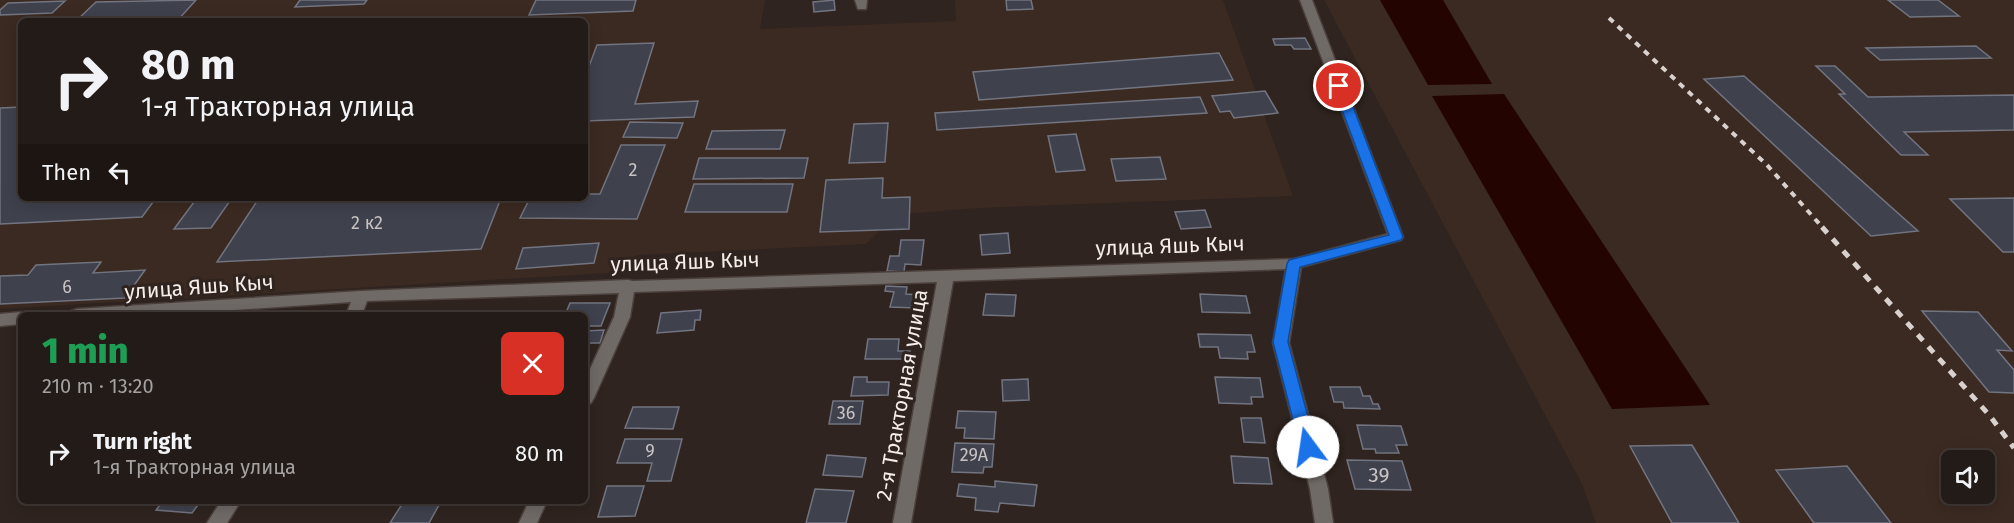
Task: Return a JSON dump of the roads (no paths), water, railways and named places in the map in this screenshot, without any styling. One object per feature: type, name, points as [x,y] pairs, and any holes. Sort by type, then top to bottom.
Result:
[{"type":"street","name":"улица Яшь Кыч","points":[[122,312],[361,296],[483,293],[628,285],[1294,264],[1396,237],[1306,0]]},
{"type":"street","points":[[1294,264],[1281,342],[1318,489],[1324,523]]},
{"type":"street","name":"2-я Тракторная улица","points":[[902,523],[946,275]]},
{"type":"street","points":[[588,391],[622,317],[628,285]]},
{"type":"street","points":[[355,312],[361,296]]},
{"type":"street","points":[[0,320],[18,318]]},
{"type":"street","points":[[216,523],[230,504]]},
{"type":"street","points":[[528,523],[537,504]]},
{"type":"railway","points":[[1609,18],[1767,165],[1823,228]]},
{"type":"railway","points":[[1822,227],[1990,416],[2014,448]]}]
